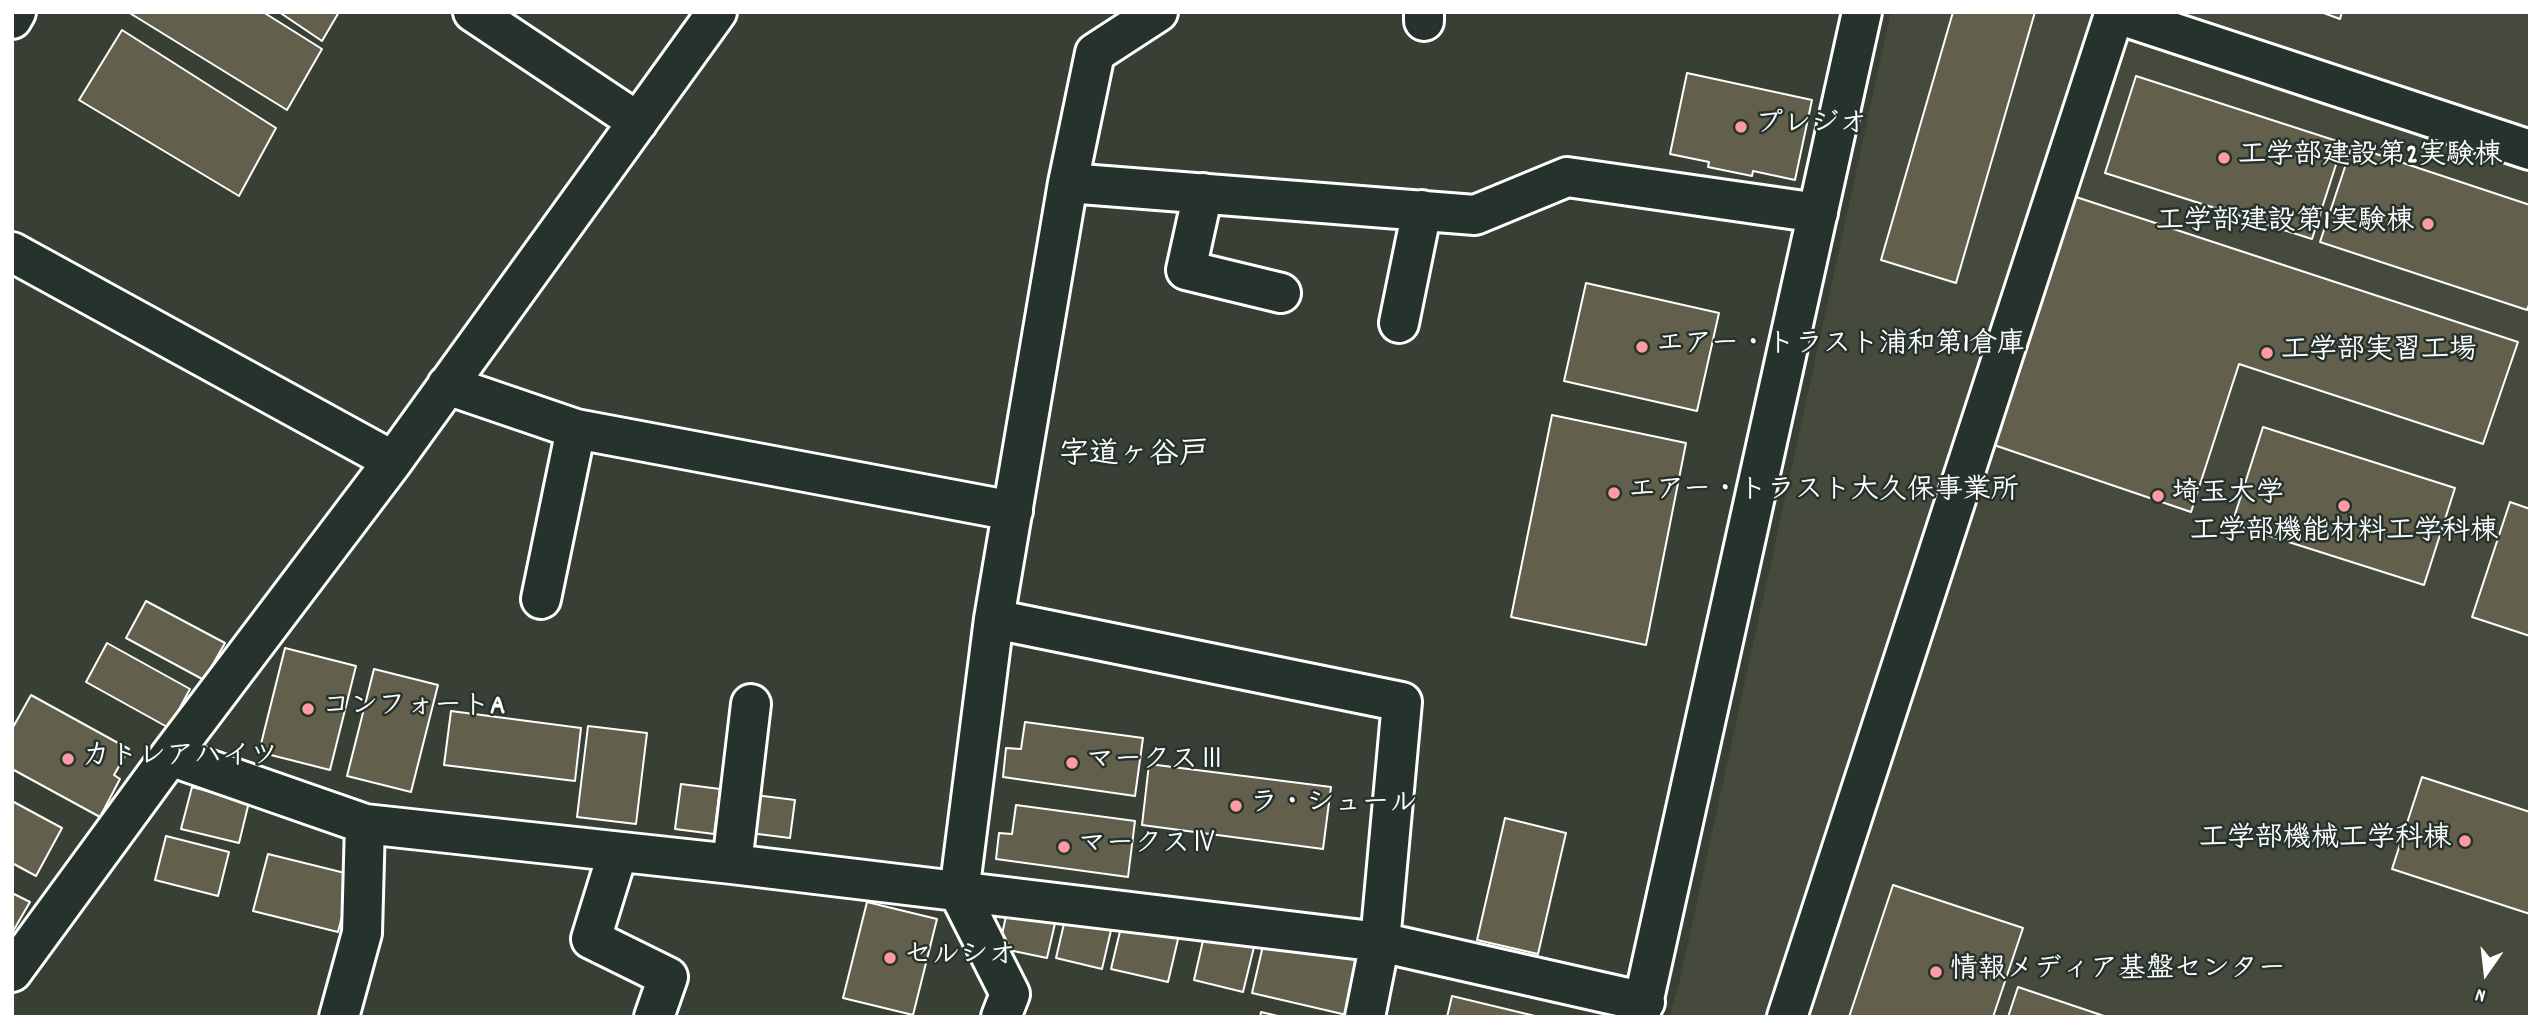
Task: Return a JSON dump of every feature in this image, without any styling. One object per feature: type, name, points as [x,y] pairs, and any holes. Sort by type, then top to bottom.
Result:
[{"type":"street","points":[[12,19],[16,12]]},
{"type":"street","points":[[473,12],[638,122]]},
{"type":"street","points":[[12,971],[393,461],[717,12]]},
{"type":"street","points":[[1001,1017],[1010,994],[959,893],[994,619],[1068,183],[1102,12]]},
{"type":"street","points":[[1095,53],[1158,12]]},
{"type":"street","points":[[170,756],[365,824],[732,863],[959,893],[1380,942],[1643,1009],[1862,12]]},
{"type":"street","points":[[1787,1017],[2114,13],[2530,150]]},
{"type":"street","points":[[1068,183],[1475,215],[1567,177],[1818,213]]},
{"type":"street","points":[[1203,193],[1186,270],[1281,293]]},
{"type":"street","points":[[1399,323],[1422,210]]},
{"type":"street","points":[[12,252],[393,461]]},
{"type":"street","points":[[447,385],[576,429],[1013,511]]},
{"type":"street","points":[[541,599],[576,429]]},
{"type":"street","points":[[994,619],[1402,702],[1380,942],[1365,1017]]},
{"type":"street","points":[[732,863],[751,704]]},
{"type":"street","points":[[339,1017],[362,933],[365,824]]},
{"type":"street","points":[[618,852],[591,939],[668,977],[654,1017]]},
{"type":"shaded area","name":"埼玉大学","points":[[1891,12],[2530,12],[2530,1017],[1669,1017],[1680,980]]},
{"type":"building","points":[[128,12],[263,12],[322,49],[287,110]]},
{"type":"building","points":[[279,12],[339,12],[322,41]]},
{"type":"building","points":[[1953,12],[2035,12],[1956,283],[1881,260]]},
{"type":"building","points":[[2321,12],[2342,12],[2340,19]]},
{"type":"building","points":[[122,30],[276,128],[239,196],[79,100]]},
{"type":"building","name":"プレジオ","points":[[1687,73],[1812,100],[1795,180],[1753,171],[1752,176],[1708,167],[1709,162],[1670,154]]},
{"type":"building","name":"工学部建設第2実験棟","points":[[2136,76],[2343,143],[2312,239],[2105,173]]},
{"type":"building","name":"工学部建設第1実験棟","points":[[2352,146],[2530,205],[2530,302],[2527,310],[2320,242]]},
{"type":"building","name":"工学部実習工場","points":[[2070,195],[2518,342],[2483,444],[2239,364],[2191,512],[1991,444]]},
{"type":"building","name":"エアー・トラスト浦和第1倉庫","points":[[1586,283],[1719,313],[1697,411],[1564,381]]},
{"type":"building","points":[[1552,415],[1686,443],[1646,645],[1511,617]]},
{"type":"building","name":"工学部機能材料工学科棟","points":[[2263,427],[2455,488],[2424,585],[2232,524]]},
{"type":"building","points":[[2510,502],[2530,509],[2530,636],[2472,617]]},
{"type":"building","points":[[146,601],[225,643],[204,680],[126,638]]},
{"type":"building","points":[[107,643],[190,689],[169,728],[86,682]]},
{"type":"building","name":"コンフォートA","points":[[285,648],[356,666],[330,770],[259,752]]},
{"type":"building","points":[[374,669],[438,685],[411,792],[347,776]]},
{"type":"building","name":"カトレアハイツ","points":[[31,695],[129,749],[114,775],[120,779],[100,817],[12,769],[12,729]]},
{"type":"building","points":[[451,711],[581,728],[575,781],[444,765]]},
{"type":"building","name":"マークスⅢ","points":[[1025,722],[1143,738],[1135,796],[1003,777],[1006,748],[1021,749]]},
{"type":"building","points":[[588,726],[647,733],[636,824],[577,817]]},
{"type":"building","name":"ラ・シュール","points":[[1149,764],[1331,787],[1323,849],[1142,825]]},
{"type":"building","name":"工学部機械工学科棟","points":[[2422,777],[2530,812],[2530,914],[2392,869]]},
{"type":"building","points":[[681,784],[720,789],[714,834],[675,829]]},
{"type":"building","points":[[192,787],[249,802],[239,843],[181,829]]},
{"type":"building","points":[[755,795],[795,800],[790,838],[750,833]]},
{"type":"building","points":[[12,801],[62,828],[36,876],[12,863]]},
{"type":"building","name":"マークスⅣ","points":[[1016,805],[1135,821],[1128,877],[996,859],[999,833],[1012,834]]},
{"type":"building","points":[[1505,818],[1566,833],[1538,954],[1477,940]]},
{"type":"building","points":[[166,836],[229,852],[218,896],[155,880]]},
{"type":"building","points":[[268,854],[353,875],[338,932],[253,911]]},
{"type":"building","name":"情報メディア基盤センター","points":[[1893,885],[2023,928],[1993,1017],[1849,1017]]},
{"type":"building","points":[[12,893],[30,902],[12,933]]},
{"type":"building","name":"セルシオ","points":[[867,902],[937,919],[913,1015],[843,998]]},
{"type":"building","points":[[1008,907],[1056,919],[1047,958],[999,948]]},
{"type":"building","points":[[1066,915],[1112,926],[1102,969],[1056,958]]},
{"type":"building","points":[[1122,923],[1179,935],[1168,982],[1111,969]]},
{"type":"building","points":[[1204,936],[1254,947],[1243,992],[1194,980]]},
{"type":"building","points":[[1265,937],[1364,960],[1351,1016],[1252,993]]},
{"type":"building","points":[[2018,987],[2107,1017],[2008,1017]]},
{"type":"building","points":[[1452,996],[1535,1016],[1447,1017]]},
{"type":"building","points":[[1261,1012],[1282,1017],[1260,1017]]},
{"type":"place","name":"プレジオ","points":[[1741,127]]},
{"type":"place","name":"工学部建設第2実験棟","points":[[2224,158]]},
{"type":"place","name":"工学部建設第1実験棟","points":[[2428,224]]},
{"type":"place","name":"エアー・トラスト浦和第1倉庫","points":[[1642,347]]},
{"type":"place","name":"工学部実習工場","points":[[2267,353]]},
{"type":"place","name":"エアー・トラスト大久保事業所","points":[[1614,493]]},
{"type":"place","name":"埼玉大学","points":[[2158,496]]},
{"type":"place","name":"工学部機能材料工学科棟","points":[[2344,506]]},
{"type":"place","name":"コンフォートA","points":[[308,709]]},
{"type":"place","name":"カトレアハイツ","points":[[68,759]]},
{"type":"place","name":"マークスⅢ","points":[[1072,763]]},
{"type":"place","name":"ラ・シュール","points":[[1236,806]]},
{"type":"place","name":"工学部機械工学科棟","points":[[2465,841]]},
{"type":"place","name":"マークスⅣ","points":[[1064,847]]},
{"type":"place","name":"セルシオ","points":[[890,958]]},
{"type":"place","name":"情報メディア基盤センター","points":[[1936,972]]},
{"type":"district","name":"字道ヶ谷戸","points":[[1134,458]]}]
